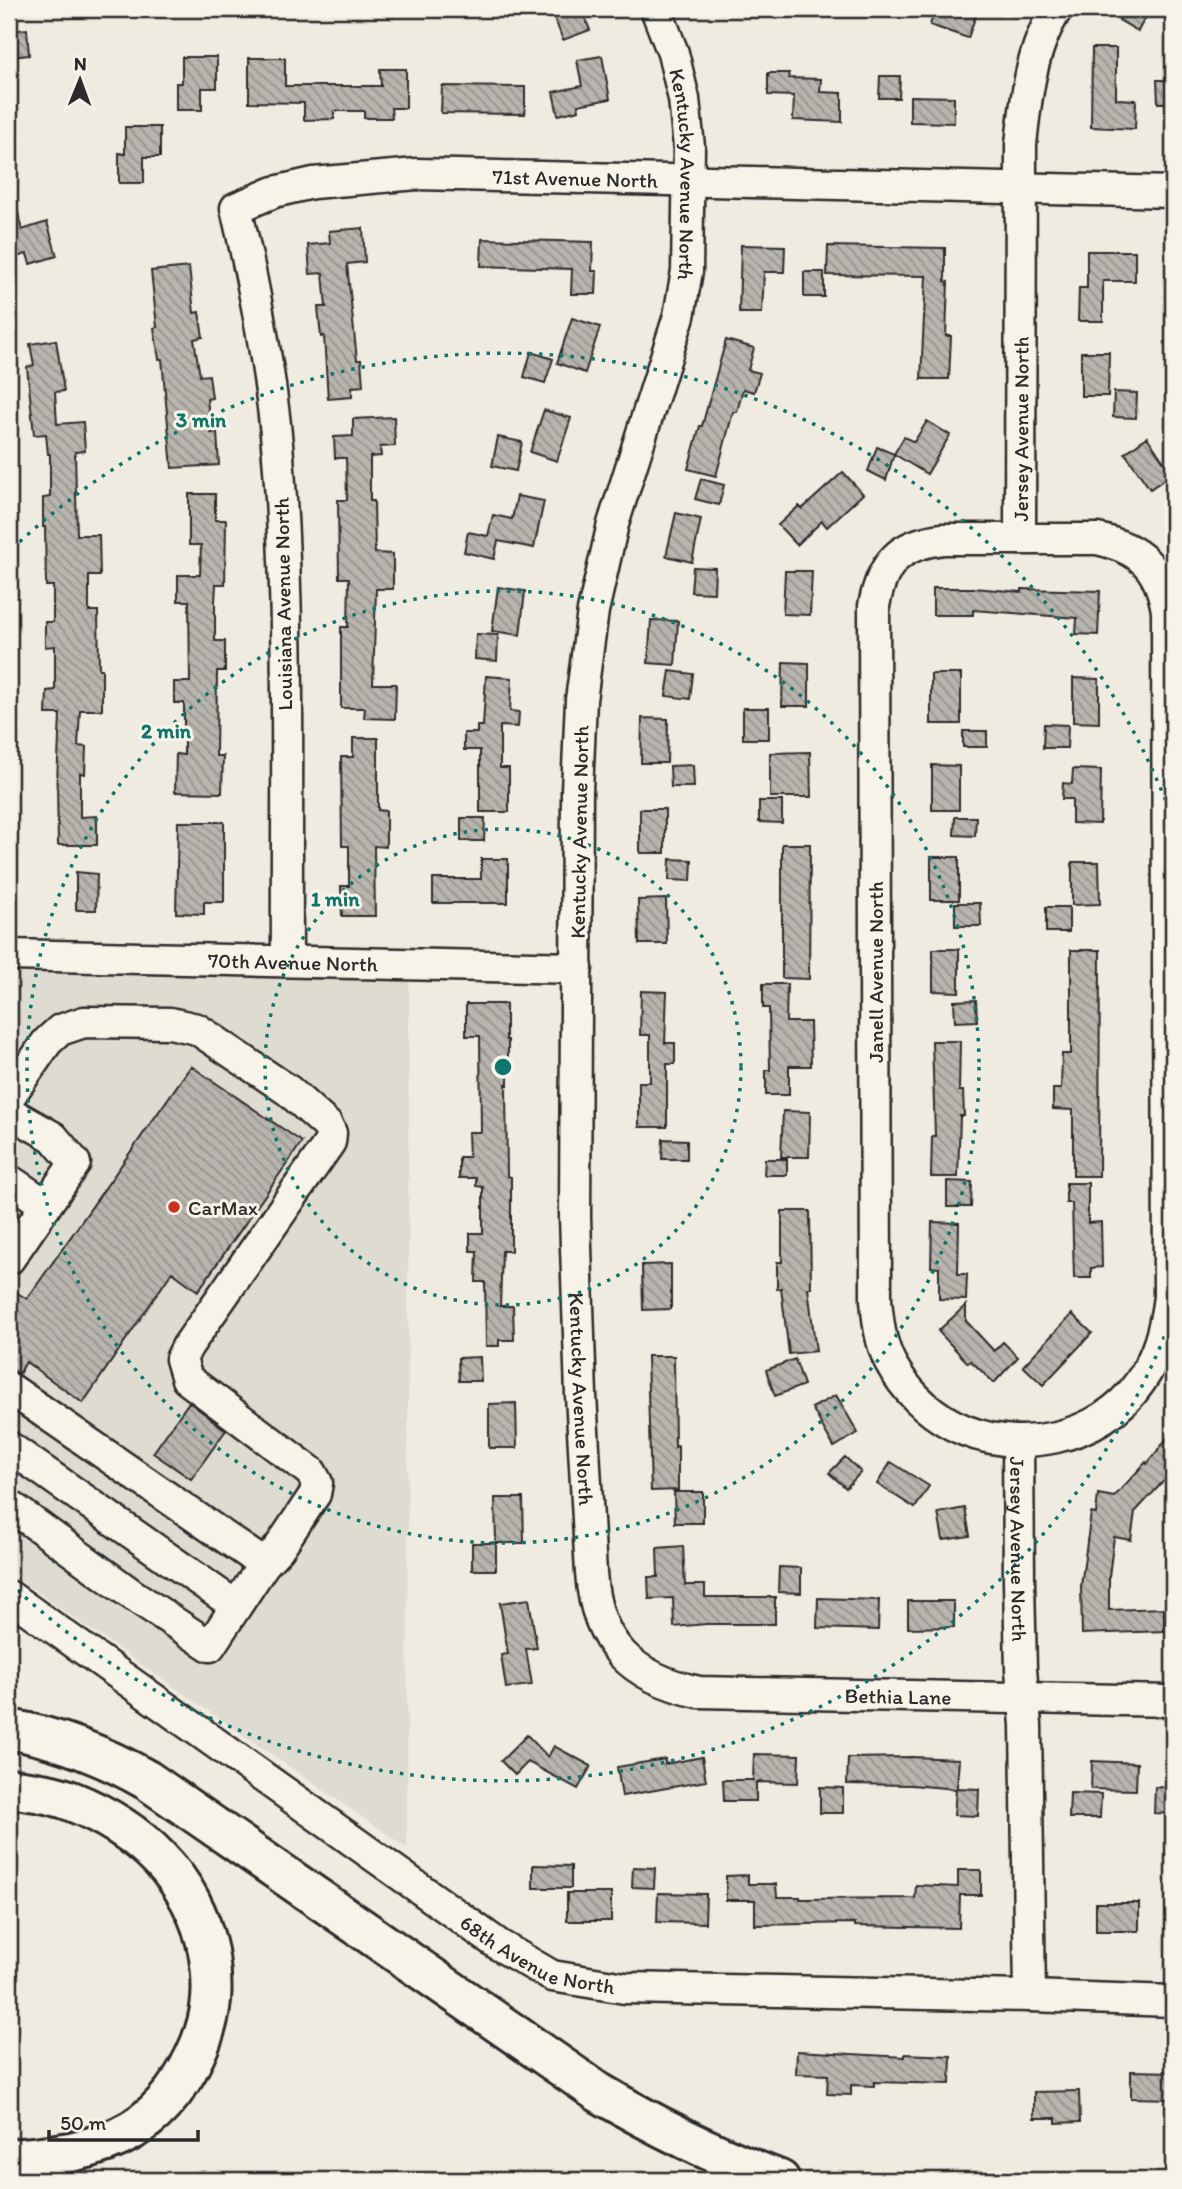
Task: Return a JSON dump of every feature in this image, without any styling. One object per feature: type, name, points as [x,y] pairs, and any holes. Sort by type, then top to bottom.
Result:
[{"type":"highway","points":[[9,1729],[39,1734],[101,1755],[147,1780],[598,2092],[646,2121],[780,2180]]},
{"type":"highway","points":[[9,1788],[70,1801],[106,1818],[153,1851],[176,1875],[187,1892],[205,1938],[213,1985],[207,2025],[191,2067],[164,2104],[131,2130],[100,2143],[59,2155],[9,2159]]},
{"type":"street","name":"Kentucky Avenue North","points":[[630,1664],[599,1618],[592,1591],[575,1217],[578,791],[581,700],[593,611],[612,524],[679,316],[687,271],[689,148],[684,99],[673,53],[656,9]]},
{"type":"street","name":"Jersey Avenue North","points":[[1031,1996],[1019,1582],[1018,1441],[1070,1434],[1092,1426],[1117,1407],[1139,1383],[1154,1357],[1165,1328],[1169,1297],[1167,611],[1164,590],[1153,569],[1137,554],[1118,543],[1097,539],[1020,539],[1021,144],[1026,100],[1035,58],[1057,9]]},
{"type":"street","name":"71st Avenue North","points":[[246,250],[236,208],[274,192],[313,183],[417,174],[1173,192]]},
{"type":"street","name":"Louisiana Avenue North","points":[[246,250],[267,358],[279,467],[285,577],[287,961]]},
{"type":"street","name":"Janell Avenue North","points":[[1018,1441],[986,1436],[954,1426],[928,1409],[907,1387],[889,1360],[879,1330],[876,1300],[874,606],[878,584],[887,566],[902,551],[921,541],[1020,539]]},
{"type":"street","name":"70th Avenue North","points":[[9,955],[577,968]]},
{"type":"street","points":[[9,1097],[47,1042],[60,1030],[84,1022],[170,1023],[197,1029],[230,1050],[289,1091],[327,1125],[331,1133],[330,1142],[181,1359],[187,1379],[312,1472],[317,1483],[315,1494],[296,1523],[264,1564],[210,1646],[130,1593],[9,1505]]},
{"type":"street","points":[[9,1112],[53,1137],[75,1163],[10,1254]]},
{"type":"street","points":[[9,1180],[46,1205]]},
{"type":"street","points":[[9,1388],[264,1564]]},
{"type":"street","points":[[9,1447],[236,1606]]},
{"type":"street","name":"68th Avenue North","points":[[9,1596],[499,1945],[552,1976],[625,1988],[1173,2001]]},
{"type":"street","name":"Bethia Lane","points":[[630,1664],[652,1678],[674,1687],[699,1692],[1173,1701]]},
{"type":"shaded area","points":[[9,969],[409,977],[407,1848],[9,1573]]},
{"type":"building","points":[[551,9],[581,9],[590,30],[563,40]]},
{"type":"building","points":[[935,9],[978,9],[968,38],[930,25]]},
{"type":"building","points":[[1125,9],[1150,9],[1138,31],[1119,20]]},
{"type":"building","points":[[27,29],[29,55],[9,57],[9,31]]},
{"type":"building","points":[[1092,48],[1116,48],[1116,99],[1136,100],[1135,129],[1091,127]]},
{"type":"building","points":[[602,56],[610,99],[578,105],[579,110],[558,115],[553,92],[582,86],[577,60]]},
{"type":"building","points":[[182,57],[217,57],[217,88],[202,88],[202,110],[176,110],[176,83],[182,83]]},
{"type":"building","points":[[249,58],[285,58],[285,86],[381,86],[380,69],[406,69],[406,108],[391,108],[392,118],[364,118],[364,111],[334,111],[334,119],[304,120],[304,103],[249,102]]},
{"type":"building","points":[[768,73],[789,73],[789,78],[821,79],[820,92],[842,93],[842,122],[793,120],[794,96],[768,95]]},
{"type":"building","points":[[880,76],[900,76],[899,98],[879,98]]},
{"type":"building","points":[[1157,80],[1173,80],[1173,103],[1158,103]]},
{"type":"building","points":[[442,86],[525,87],[525,114],[441,113]]},
{"type":"building","points":[[910,96],[954,97],[954,123],[910,122]]},
{"type":"building","points":[[125,127],[160,127],[160,157],[144,157],[144,183],[119,183],[119,153],[125,154]]},
{"type":"building","points":[[9,200],[15,200],[22,230],[47,222],[57,256],[30,264],[27,254],[9,259]]},
{"type":"building","points":[[363,228],[365,262],[347,264],[357,360],[361,360],[363,386],[352,387],[352,397],[328,399],[324,336],[321,337],[318,307],[326,307],[323,273],[310,274],[308,245],[330,243],[329,231]]},
{"type":"building","points":[[482,239],[593,242],[592,271],[597,271],[596,294],[571,294],[572,269],[481,266]]},
{"type":"building","points":[[741,245],[785,246],[784,272],[764,272],[762,313],[739,313]]},
{"type":"building","points":[[828,246],[945,248],[945,281],[948,282],[946,336],[951,336],[949,379],[921,379],[926,276],[827,275]]},
{"type":"building","points":[[1087,251],[1135,251],[1135,281],[1103,281],[1103,321],[1078,321],[1079,288],[1087,288]]},
{"type":"building","points":[[189,267],[194,313],[199,312],[203,337],[194,339],[200,376],[209,375],[212,398],[207,399],[211,433],[217,432],[219,465],[172,468],[162,359],[159,359],[154,328],[157,327],[151,271]]},
{"type":"building","points":[[804,272],[824,272],[824,297],[804,297]]},
{"type":"building","points":[[572,318],[600,327],[585,373],[557,363]]},
{"type":"building","points":[[56,340],[64,391],[55,392],[57,424],[83,422],[85,451],[75,452],[77,535],[99,535],[100,576],[89,576],[89,611],[98,611],[102,710],[80,710],[78,746],[86,747],[85,774],[80,773],[80,817],[97,816],[97,845],[58,845],[60,714],[46,714],[47,691],[55,690],[55,646],[45,647],[45,622],[53,622],[53,586],[46,586],[43,527],[43,498],[50,497],[50,454],[46,434],[34,435],[27,367],[34,365],[30,344]]},
{"type":"building","points":[[726,340],[754,348],[748,370],[760,373],[754,392],[743,389],[737,412],[733,412],[716,476],[688,469]]},
{"type":"building","points":[[531,352],[553,359],[545,383],[524,377]]},
{"type":"building","points":[[1081,352],[1109,352],[1108,396],[1081,396]]},
{"type":"building","points":[[1114,392],[1137,393],[1136,418],[1113,417]]},
{"type":"building","points":[[544,410],[571,418],[557,461],[530,452]]},
{"type":"building","points":[[394,417],[395,446],[380,447],[381,456],[370,457],[370,501],[374,501],[375,553],[393,554],[393,589],[376,589],[373,684],[396,684],[395,719],[364,718],[365,708],[341,708],[341,627],[348,627],[349,578],[339,578],[338,500],[347,500],[346,458],[335,458],[334,437],[353,436],[353,419]]},
{"type":"building","points":[[927,421],[950,435],[927,474],[894,454],[904,437],[914,442]]},
{"type":"building","points":[[498,437],[522,442],[516,471],[492,466]]},
{"type":"building","points":[[1147,437],[1172,474],[1150,489],[1125,453]]},
{"type":"building","points":[[877,447],[894,454],[886,480],[868,471]]},
{"type":"building","points":[[843,472],[863,494],[827,527],[822,521],[797,545],[778,525],[799,506],[802,509]]},
{"type":"building","points":[[701,479],[724,485],[719,505],[695,499]]},
{"type":"building","points":[[189,494],[215,494],[215,520],[226,520],[225,584],[216,584],[215,602],[215,641],[225,641],[225,671],[217,671],[216,756],[223,756],[222,793],[175,792],[176,754],[184,755],[184,703],[174,703],[174,682],[190,682],[189,601],[178,601],[178,575],[200,575],[201,545],[189,545]]},
{"type":"building","points":[[517,496],[544,501],[534,548],[498,541],[494,559],[464,552],[468,532],[488,536],[493,515],[512,519]]},
{"type":"building","points":[[676,513],[701,519],[692,562],[666,556]]},
{"type":"building","points":[[693,567],[715,568],[714,593],[691,592]]},
{"type":"building","points":[[785,571],[812,571],[810,615],[783,614]]},
{"type":"building","points":[[498,587],[525,591],[520,635],[492,631]]},
{"type":"building","points":[[933,588],[1022,592],[1022,589],[1100,591],[1098,635],[1076,634],[1077,618],[973,610],[973,615],[933,615]]},
{"type":"building","points":[[651,620],[678,621],[675,665],[648,663]]},
{"type":"building","points":[[476,634],[498,635],[497,661],[475,659]]},
{"type":"building","points":[[783,662],[809,663],[809,706],[782,706]]},
{"type":"building","points":[[670,671],[693,674],[690,699],[666,696]]},
{"type":"building","points":[[931,674],[961,674],[961,724],[931,724]]},
{"type":"building","points":[[486,676],[512,678],[510,711],[519,712],[518,727],[500,726],[500,768],[509,768],[509,812],[480,812],[480,750],[464,750],[464,733],[477,733],[477,726],[483,726]]},
{"type":"building","points":[[1073,678],[1099,679],[1099,723],[1073,722]]},
{"type":"building","points":[[743,708],[769,708],[769,739],[743,739]]},
{"type":"building","points":[[642,718],[668,719],[667,763],[641,763]]},
{"type":"building","points":[[1044,724],[1068,725],[1067,748],[1043,748]]},
{"type":"building","points":[[963,731],[987,731],[987,747],[963,747]]},
{"type":"building","points":[[353,738],[378,738],[378,810],[386,811],[386,847],[374,846],[375,916],[342,916],[341,886],[349,886],[349,846],[342,846],[341,757],[353,757]]},
{"type":"building","points":[[810,752],[811,797],[770,797],[770,753]]},
{"type":"building","points":[[693,765],[694,787],[671,787],[670,766]]},
{"type":"building","points":[[932,765],[959,766],[959,810],[932,810]]},
{"type":"building","points":[[1073,769],[1101,770],[1100,824],[1072,823],[1072,799],[1062,799],[1063,783],[1072,784]]},
{"type":"building","points":[[759,801],[782,801],[782,823],[759,822]]},
{"type":"building","points":[[640,809],[665,809],[665,853],[640,853]]},
{"type":"building","points":[[955,817],[976,817],[975,836],[954,835]]},
{"type":"building","points":[[461,818],[485,818],[484,841],[461,841]]},
{"type":"building","points":[[178,822],[224,822],[224,902],[204,902],[204,914],[176,913]]},
{"type":"building","points":[[782,844],[810,844],[809,979],[782,978]]},
{"type":"building","points":[[931,857],[959,857],[959,900],[931,900]]},
{"type":"building","points":[[481,859],[508,859],[508,903],[433,903],[433,879],[481,879]]},
{"type":"building","points":[[670,859],[692,860],[691,881],[669,880]]},
{"type":"building","points":[[1072,862],[1099,862],[1100,904],[1072,905]]},
{"type":"building","points":[[76,872],[97,874],[96,910],[76,910]]},
{"type":"building","points":[[666,899],[667,944],[639,944],[638,900]]},
{"type":"building","points":[[955,903],[980,903],[981,926],[955,926]]},
{"type":"building","points":[[1046,907],[1069,907],[1069,932],[1046,932]]},
{"type":"building","points":[[933,949],[959,949],[959,992],[933,991]]},
{"type":"building","points":[[1071,950],[1100,950],[1099,1176],[1073,1176],[1073,1110],[1053,1109],[1053,1089],[1061,1089],[1062,1054],[1071,1054]]},
{"type":"building","points":[[763,984],[787,984],[786,1022],[810,1022],[811,1066],[789,1066],[789,1095],[766,1095],[766,1070],[770,1070],[769,1008],[763,1008]]},
{"type":"building","points":[[641,991],[667,992],[665,1043],[675,1043],[675,1064],[667,1064],[667,1127],[639,1127],[639,1082],[650,1082],[650,1035],[640,1035]]},
{"type":"building","points":[[976,1000],[977,1021],[955,1022],[954,1001]]},
{"type":"building","points":[[466,1004],[506,1004],[507,1176],[511,1177],[511,1251],[502,1251],[500,1306],[513,1306],[514,1340],[499,1340],[499,1346],[486,1346],[485,1282],[476,1282],[477,1251],[470,1251],[470,1233],[483,1233],[483,1187],[476,1186],[476,1178],[459,1178],[459,1157],[469,1157],[468,1132],[481,1132],[480,1036],[466,1036]]},
{"type":"building","points":[[932,1041],[960,1041],[959,1091],[963,1091],[964,1116],[960,1116],[958,1177],[931,1177],[932,1136],[935,1136]]},
{"type":"building","name":"CarMax","points":[[191,1066],[302,1142],[198,1291],[172,1272],[83,1403],[26,1362],[19,1374],[9,1367],[9,1326],[16,1316],[9,1311],[9,1302],[16,1292],[27,1299]]},
{"type":"building","points":[[783,1111],[810,1112],[809,1157],[781,1157]]},
{"type":"building","points":[[663,1139],[687,1140],[687,1159],[662,1159]]},
{"type":"building","points":[[765,1159],[787,1159],[787,1175],[764,1175]]},
{"type":"building","points":[[947,1181],[972,1182],[971,1207],[947,1207]]},
{"type":"building","points":[[1066,1183],[1088,1183],[1088,1223],[1101,1222],[1102,1267],[1091,1268],[1091,1278],[1074,1278],[1072,1203],[1066,1203]]},
{"type":"building","points":[[782,1211],[810,1211],[811,1288],[808,1288],[816,1351],[789,1354],[781,1288],[777,1289],[777,1262],[782,1262]]},
{"type":"building","points":[[932,1222],[959,1223],[958,1274],[967,1274],[966,1300],[939,1299],[939,1268],[931,1267]]},
{"type":"building","points":[[671,1264],[671,1309],[643,1310],[642,1265]]},
{"type":"building","points":[[966,1305],[966,1321],[994,1351],[1003,1342],[1018,1357],[994,1383],[971,1361],[968,1363],[938,1331]]},
{"type":"building","points":[[1072,1314],[1092,1333],[1043,1385],[1023,1366]]},
{"type":"building","points":[[647,1356],[674,1356],[678,1490],[651,1491]]},
{"type":"building","points":[[480,1357],[481,1381],[459,1381],[458,1358]]},
{"type":"building","points":[[795,1359],[804,1385],[775,1396],[766,1370]]},
{"type":"building","points":[[836,1395],[858,1433],[834,1447],[812,1408]]},
{"type":"building","points":[[189,1402],[226,1430],[191,1479],[153,1453]]},
{"type":"building","points":[[516,1403],[517,1448],[489,1448],[489,1404]]},
{"type":"building","points":[[1173,1431],[1173,1471],[1135,1512],[1131,1540],[1114,1537],[1109,1576],[1109,1610],[1164,1608],[1164,1631],[1082,1634],[1081,1586],[1091,1513],[1096,1514],[1098,1494],[1114,1497],[1146,1462],[1147,1464]]},
{"type":"building","points":[[845,1457],[861,1472],[846,1488],[829,1473]]},
{"type":"building","points":[[891,1462],[929,1486],[915,1508],[877,1484]]},
{"type":"building","points":[[674,1492],[703,1492],[703,1523],[675,1523]]},
{"type":"building","points":[[495,1498],[523,1498],[524,1543],[496,1543]]},
{"type":"building","points":[[965,1508],[970,1536],[943,1540],[938,1513]]},
{"type":"building","points":[[472,1543],[496,1543],[496,1570],[472,1570]]},
{"type":"building","points":[[683,1546],[685,1585],[705,1585],[705,1597],[775,1597],[775,1624],[674,1627],[673,1598],[649,1599],[648,1577],[658,1577],[657,1548]]},
{"type":"building","points":[[779,1567],[801,1568],[801,1593],[778,1592]]},
{"type":"building","points":[[818,1598],[879,1600],[878,1630],[817,1628]]},
{"type":"building","points":[[529,1599],[537,1648],[526,1649],[532,1685],[506,1688],[501,1655],[508,1654],[500,1603]]},
{"type":"building","points":[[908,1601],[954,1601],[954,1627],[908,1628]]},
{"type":"building","points":[[527,1735],[548,1757],[554,1746],[591,1766],[578,1789],[528,1762],[515,1775],[501,1761]]},
{"type":"building","points":[[754,1754],[799,1755],[798,1783],[756,1782],[756,1801],[724,1801],[723,1780],[753,1780]]},
{"type":"building","points":[[702,1757],[706,1781],[622,1796],[617,1767],[665,1759],[665,1764]]},
{"type":"building","points":[[848,1758],[959,1759],[957,1788],[979,1789],[978,1816],[954,1815],[956,1789],[847,1784]]},
{"type":"building","points":[[1092,1761],[1137,1763],[1136,1790],[1091,1789]]},
{"type":"building","points":[[820,1787],[843,1788],[843,1813],[820,1813]]},
{"type":"building","points":[[1155,1787],[1173,1788],[1173,1814],[1154,1813]]},
{"type":"building","points":[[1070,1793],[1101,1794],[1100,1818],[1069,1818]]},
{"type":"building","points":[[533,1865],[571,1866],[571,1888],[533,1888]]},
{"type":"building","points":[[633,1867],[655,1868],[654,1888],[632,1887]]},
{"type":"building","points":[[958,1870],[981,1870],[981,1895],[960,1895],[959,1928],[855,1926],[855,1923],[755,1925],[755,1900],[726,1900],[726,1876],[748,1875],[748,1884],[776,1884],[777,1897],[915,1898],[916,1885],[958,1887]]},
{"type":"building","points":[[567,1893],[611,1893],[611,1921],[567,1921]]},
{"type":"building","points":[[658,1893],[706,1894],[705,1923],[657,1922]]},
{"type":"building","points":[[1096,1903],[1139,1903],[1139,1931],[1096,1931]]},
{"type":"building","points":[[797,2051],[905,2057],[905,2054],[951,2056],[950,2084],[874,2082],[874,2086],[851,2085],[851,2095],[827,2094],[828,2075],[796,2074]]},
{"type":"building","points":[[1131,2071],[1173,2072],[1173,2099],[1131,2098]]},
{"type":"building","points":[[1079,2091],[1080,2122],[1056,2123],[1056,2118],[1034,2118],[1034,2092]]},
{"type":"place","name":"CarMax","points":[[174,1207]]}]
